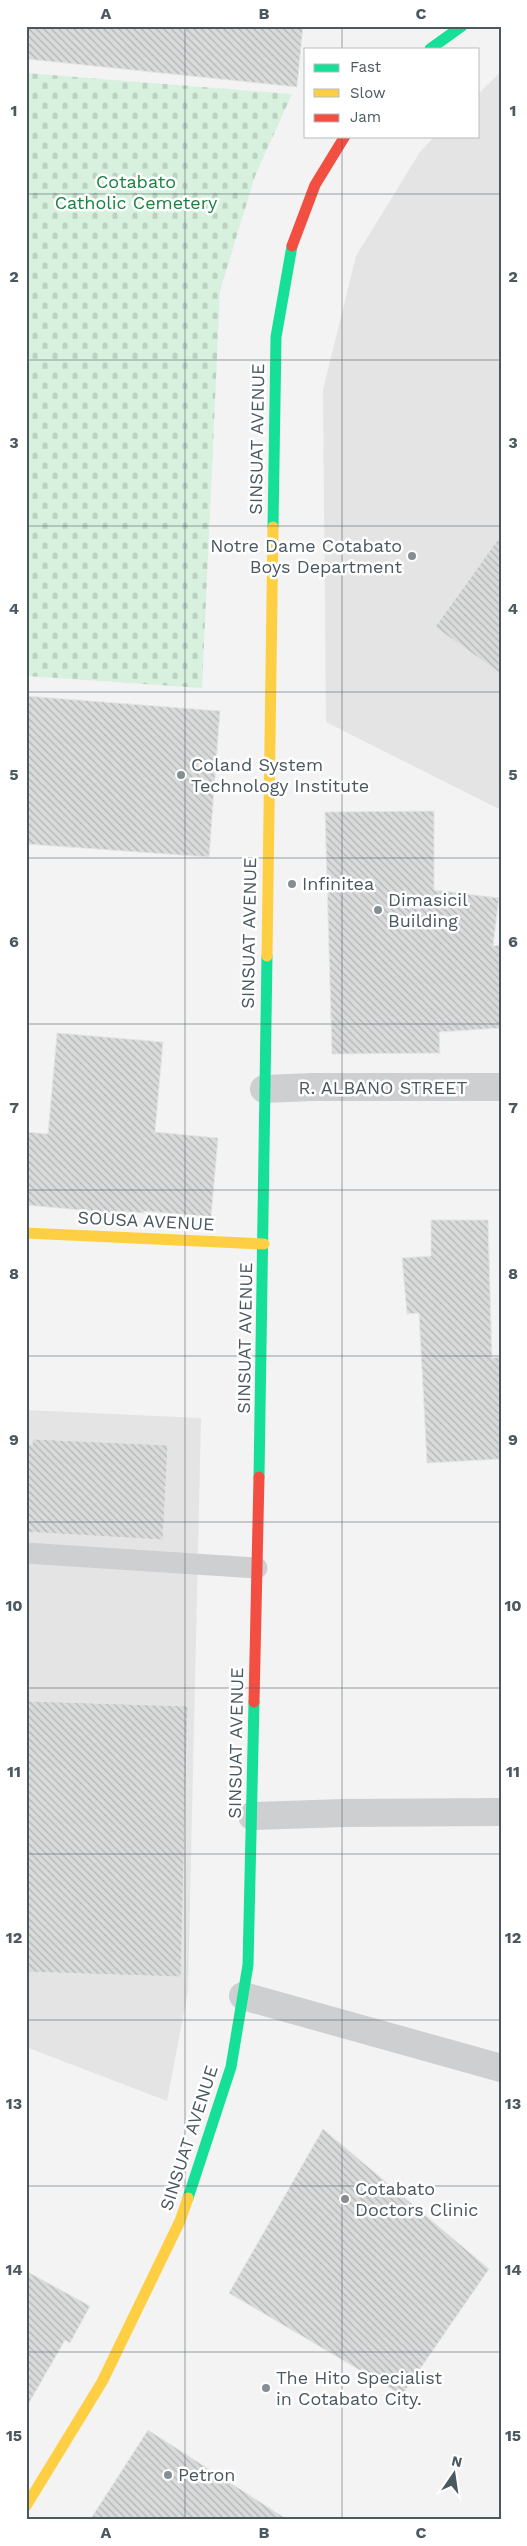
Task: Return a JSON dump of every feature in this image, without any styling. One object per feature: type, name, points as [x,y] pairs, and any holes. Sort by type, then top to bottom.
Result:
[{"type":"main road","points":[[431,48],[462,26]]},
{"type":"main road","name":"SINSUAT AVENUE","points":[[26,2506],[102,2382],[180,2222],[208,2143],[230,2067],[248,1965],[264,1244],[264,1090],[276,337],[290,250],[315,185],[344,138]]},
{"type":"main road","name":"SOUSA AVENUE","points":[[26,1232],[264,1244]]},
{"type":"street","name":"R. ALBANO STREET","points":[[264,1090],[313,1087],[501,1087]]},
{"type":"street","points":[[252,1816],[344,1813],[501,1812]]},
{"type":"street","points":[[243,1996],[501,2068]]},
{"type":"lane","points":[[26,1553],[257,1568]]},
{"type":"shaded area","name":"Notre Dame Cotabato Boys Department","points":[[501,72],[501,810],[326,722],[323,390],[356,256],[420,152],[433,138],[480,138],[480,92]]},
{"type":"shaded area","points":[[26,1410],[201,1418],[188,1991],[167,2101],[26,2047]]},
{"type":"green space","name":"Cotabato Catholic Cemetery","points":[[26,73],[292,94],[255,176],[220,291],[202,688],[26,676]]},
{"type":"building","points":[[26,26],[303,26],[297,87],[26,59]]},
{"type":"building","points":[[501,535],[501,674],[435,627]]},
{"type":"building","points":[[26,696],[220,711],[209,857],[26,844]]},
{"type":"building","points":[[434,811],[434,890],[499,898],[493,946],[501,945],[501,1028],[439,1032],[440,1053],[332,1054],[325,812]]},
{"type":"building","points":[[57,1033],[163,1042],[155,1132],[218,1138],[211,1217],[144,1211],[144,1213],[113,1211],[113,1213],[26,1205],[26,1132],[48,1134]]},
{"type":"building","points":[[431,1220],[488,1220],[492,1358],[499,1357],[501,1392],[501,1459],[427,1463],[419,1313],[407,1314],[402,1258],[431,1256]]},
{"type":"building","points":[[33,1439],[168,1445],[163,1540],[26,1532],[26,1445],[32,1445]]},
{"type":"building","points":[[26,1701],[188,1706],[181,1977],[26,1972]]},
{"type":"building","name":"Cotabato Doctors Clinic","points":[[323,2129],[489,2269],[402,2395],[229,2293]]},
{"type":"building","points":[[26,2271],[90,2306],[70,2343],[65,2340],[26,2408]]},
{"type":"building","name":"Petron","points":[[148,2430],[288,2520],[90,2520]]},
{"type":"traffic: fast","points":[[431,48],[462,26]]},
{"type":"traffic: fast","points":[[273,527],[276,337],[292,246]]},
{"type":"traffic: fast","points":[[259,1477],[267,956]]},
{"type":"traffic: fast","points":[[188,2198],[231,2067],[248,1965],[254,1702]]},
{"type":"traffic: slow","points":[[267,956],[273,527]]},
{"type":"traffic: slow","points":[[26,1233],[264,1244]]},
{"type":"traffic: slow","points":[[26,2506],[102,2382],[180,2221],[188,2198]]},
{"type":"traffic: jam","points":[[292,246],[315,185],[344,138]]},
{"type":"traffic: jam","points":[[254,1702],[259,1477]]},
{"type":"place","name":"Notre Dame Cotabato Boys Department","points":[[412,556]]},
{"type":"place","name":"Coland System Technology Institute","points":[[181,775]]},
{"type":"place","name":"Infinitea","points":[[292,884]]},
{"type":"place","name":"Dimasicil Building","points":[[378,910]]},
{"type":"place","name":"Cotabato Doctors Clinic","points":[[345,2199]]},
{"type":"place","name":"The Hito Specialist in Cotabato City.","points":[[266,2388]]},
{"type":"place","name":"Petron","points":[[168,2475]]}]
